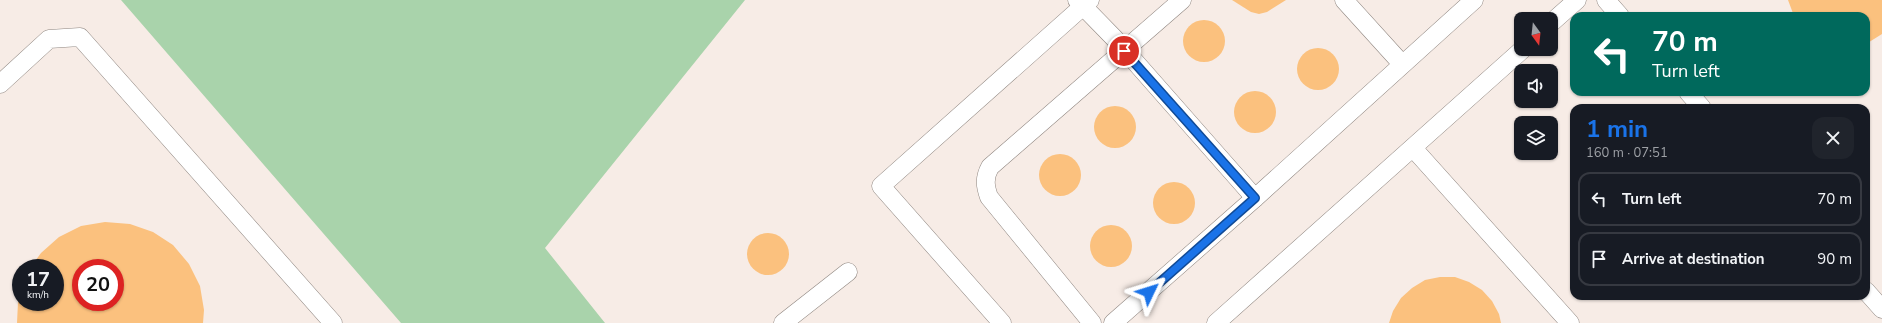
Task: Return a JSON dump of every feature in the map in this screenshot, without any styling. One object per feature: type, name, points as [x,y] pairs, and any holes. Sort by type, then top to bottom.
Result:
[{"type":"lane","points":[[1092,323],[989,198],[985,186],[986,175],[990,168],[1119,45],[1182,0]]},
{"type":"lane","points":[[1344,0],[1402,64]]},
{"type":"lane","points":[[1113,323],[1255,198],[1474,0]]},
{"type":"lane","points":[[1558,17],[1577,0]]},
{"type":"lane","points":[[1606,0],[1616,12]]},
{"type":"lane","points":[[1002,323],[881,186],[1086,6],[1255,198]]},
{"type":"lane","points":[[0,84],[49,39],[80,37],[334,323]]},
{"type":"lane","points":[[1216,323],[1515,56]]},
{"type":"lane","points":[[1692,96],[1698,104]]},
{"type":"lane","points":[[1413,148],[1570,323]]},
{"type":"lane","points":[[784,323],[848,272]]},
{"type":"lane","points":[[1870,296],[1882,309]]},
{"type":"green space","points":[[121,0],[745,0],[545,248],[605,323],[401,323]]},
{"type":"building","points":[[1232,0],[1286,0],[1267,12],[1259,14],[1251,12]]},
{"type":"building","points":[[1788,0],[1882,0],[1882,34],[1870,42],[1870,12],[1792,12]]},
{"type":"building","points":[[1200,20],[1208,20],[1219,26],[1225,37],[1225,45],[1219,56],[1208,62],[1200,62],[1189,56],[1183,45],[1183,37],[1189,26]]},
{"type":"building","points":[[1314,48],[1322,48],[1333,54],[1339,65],[1339,73],[1333,84],[1322,90],[1314,90],[1303,84],[1297,73],[1297,65],[1303,54]]},
{"type":"building","points":[[1251,91],[1259,91],[1270,97],[1276,108],[1276,116],[1270,127],[1259,133],[1251,133],[1240,127],[1234,116],[1234,108],[1240,97]]},
{"type":"building","points":[[1111,106],[1119,106],[1130,112],[1136,123],[1136,131],[1130,142],[1119,148],[1111,148],[1100,142],[1094,131],[1094,123],[1100,112]]},
{"type":"building","points":[[1056,154],[1064,154],[1075,160],[1081,171],[1081,179],[1075,190],[1064,196],[1056,196],[1045,190],[1039,179],[1039,171],[1045,160]]},
{"type":"building","points":[[1170,182],[1178,182],[1189,188],[1195,199],[1195,207],[1189,218],[1178,224],[1170,224],[1159,218],[1153,207],[1153,199],[1159,188]]},
{"type":"building","points":[[105,222],[130,224],[153,232],[173,245],[189,264],[200,286],[204,310],[203,323],[17,323],[18,311],[64,311],[64,259],[37,259],[59,237],[81,226]]},
{"type":"building","points":[[1107,225],[1115,225],[1126,231],[1132,242],[1132,250],[1126,261],[1115,267],[1107,267],[1096,261],[1090,250],[1090,242],[1096,231]]},
{"type":"building","points":[[764,233],[772,233],[783,239],[789,250],[789,258],[783,269],[772,275],[764,275],[753,269],[747,258],[747,250],[753,239]]},
{"type":"building","points":[[1440,277],[1455,277],[1469,282],[1482,290],[1492,301],[1499,314],[1501,323],[1389,323],[1393,311],[1401,298],[1412,288],[1425,280]]},
{"type":"route","points":[[1124,51],[1255,198],[1149,292]]}]
